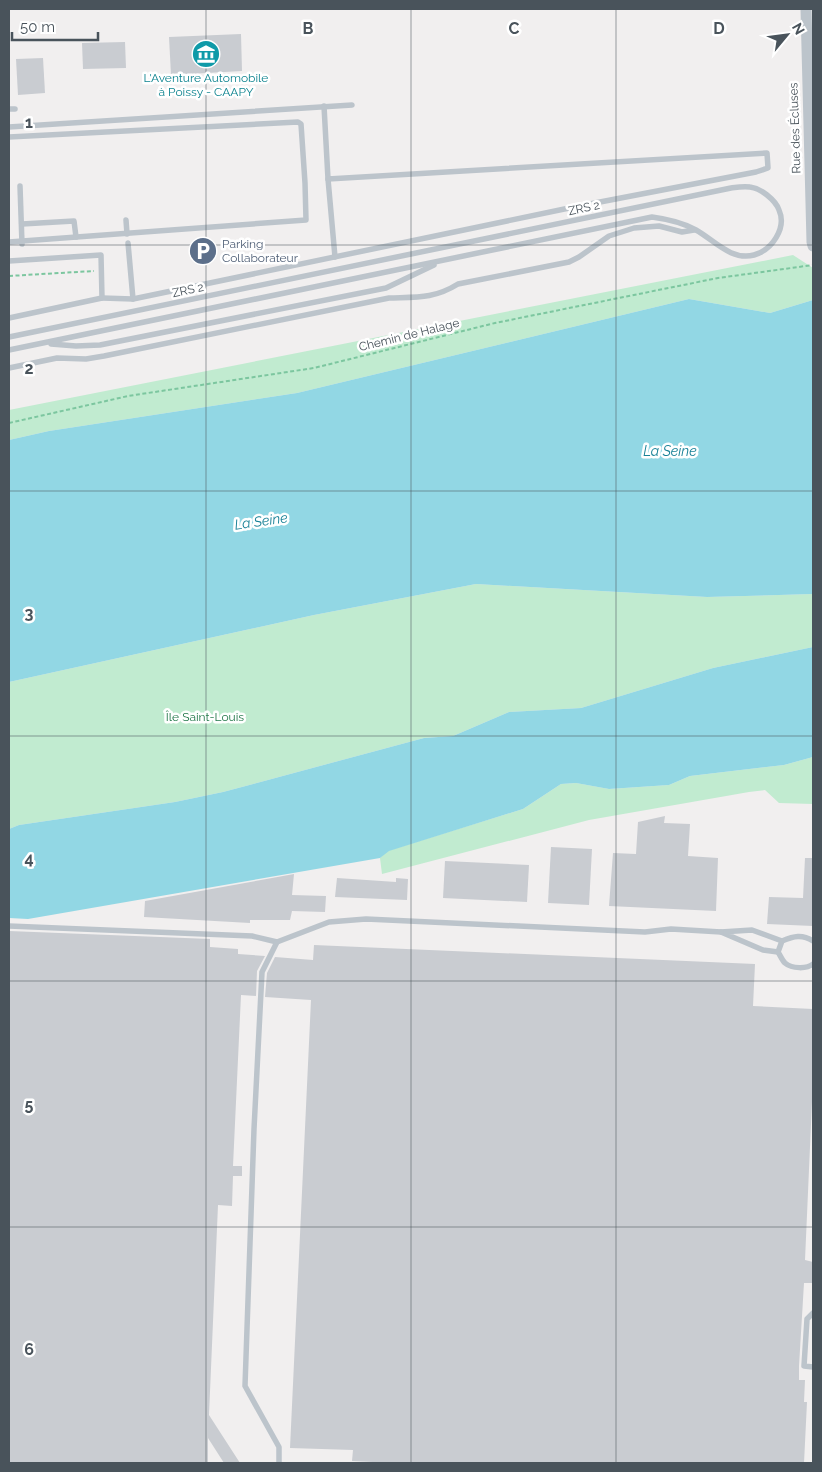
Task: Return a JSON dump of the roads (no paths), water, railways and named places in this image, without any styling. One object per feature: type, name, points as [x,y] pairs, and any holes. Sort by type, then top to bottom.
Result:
[{"type":"street","name":"Rue des Écluses","points":[[806,9],[813,246]]},
{"type":"lane","points":[[9,127],[352,105]]},
{"type":"lane","points":[[324,106],[335,257]]},
{"type":"lane","points":[[9,138],[298,122],[300,124],[302,143],[306,220],[76,237],[22,243],[9,242]]},
{"type":"lane","points":[[9,318],[102,298],[132,298],[574,207],[756,172],[768,168],[767,153],[328,178]]},
{"type":"lane","points":[[20,186],[22,243]]},
{"type":"lane","name":"ZRS 2","points":[[9,337],[731,188],[751,187],[761,190],[775,203],[780,211],[779,231],[774,241],[763,251],[753,255],[738,256],[723,249],[696,230],[677,222],[652,217],[9,350]]},
{"type":"lane","points":[[126,220],[127,234]]},
{"type":"lane","points":[[22,224],[74,221],[76,237]]},
{"type":"lane","points":[[9,368],[57,358],[86,359],[104,356],[389,298],[435,295],[447,291],[458,284],[569,262],[609,236],[634,228],[659,226],[682,232],[696,230]]},
{"type":"lane","points":[[128,242],[132,298]]},
{"type":"lane","points":[[9,261],[101,256],[102,298]]},
{"type":"lane","name":"ZRS 2","points":[[44,343],[100,346],[386,288],[442,261]]},
{"type":"lane","points":[[9,926],[252,936],[277,942],[328,922],[366,918],[645,932],[671,929],[721,932],[752,930],[782,941],[793,936],[804,936],[813,940]]},
{"type":"lane","points":[[721,932],[763,950],[778,952],[786,964],[799,968],[813,964]]},
{"type":"lane","points":[[778,952],[782,941]]},
{"type":"lane","points":[[277,942],[262,972],[254,1129],[245,1386],[279,1447],[280,1463]]},
{"type":"lane","points":[[813,1312],[807,1319],[804,1366],[813,1366]]},
{"type":"water","name":"La Seine","points":[[689,299],[770,313],[813,300],[813,594],[707,597],[476,584],[314,615],[9,682],[9,440],[49,431],[297,393]]},
{"type":"water","points":[[813,647],[813,757],[784,765],[690,776],[669,785],[609,789],[576,783],[561,784],[523,809],[389,851],[380,858],[28,919],[9,918],[9,829],[19,825],[175,802],[223,792],[424,738],[453,736],[509,712],[581,708],[713,668]]},
{"type":"place","name":"L'Aventure Automobile à Poissy - CAAPY","points":[[206,54]]},
{"type":"place","name":"Parking Collaborateur","points":[[203,251]]},
{"type":"park label","name":"Île Saint-Louis","points":[[205,717]]}]
